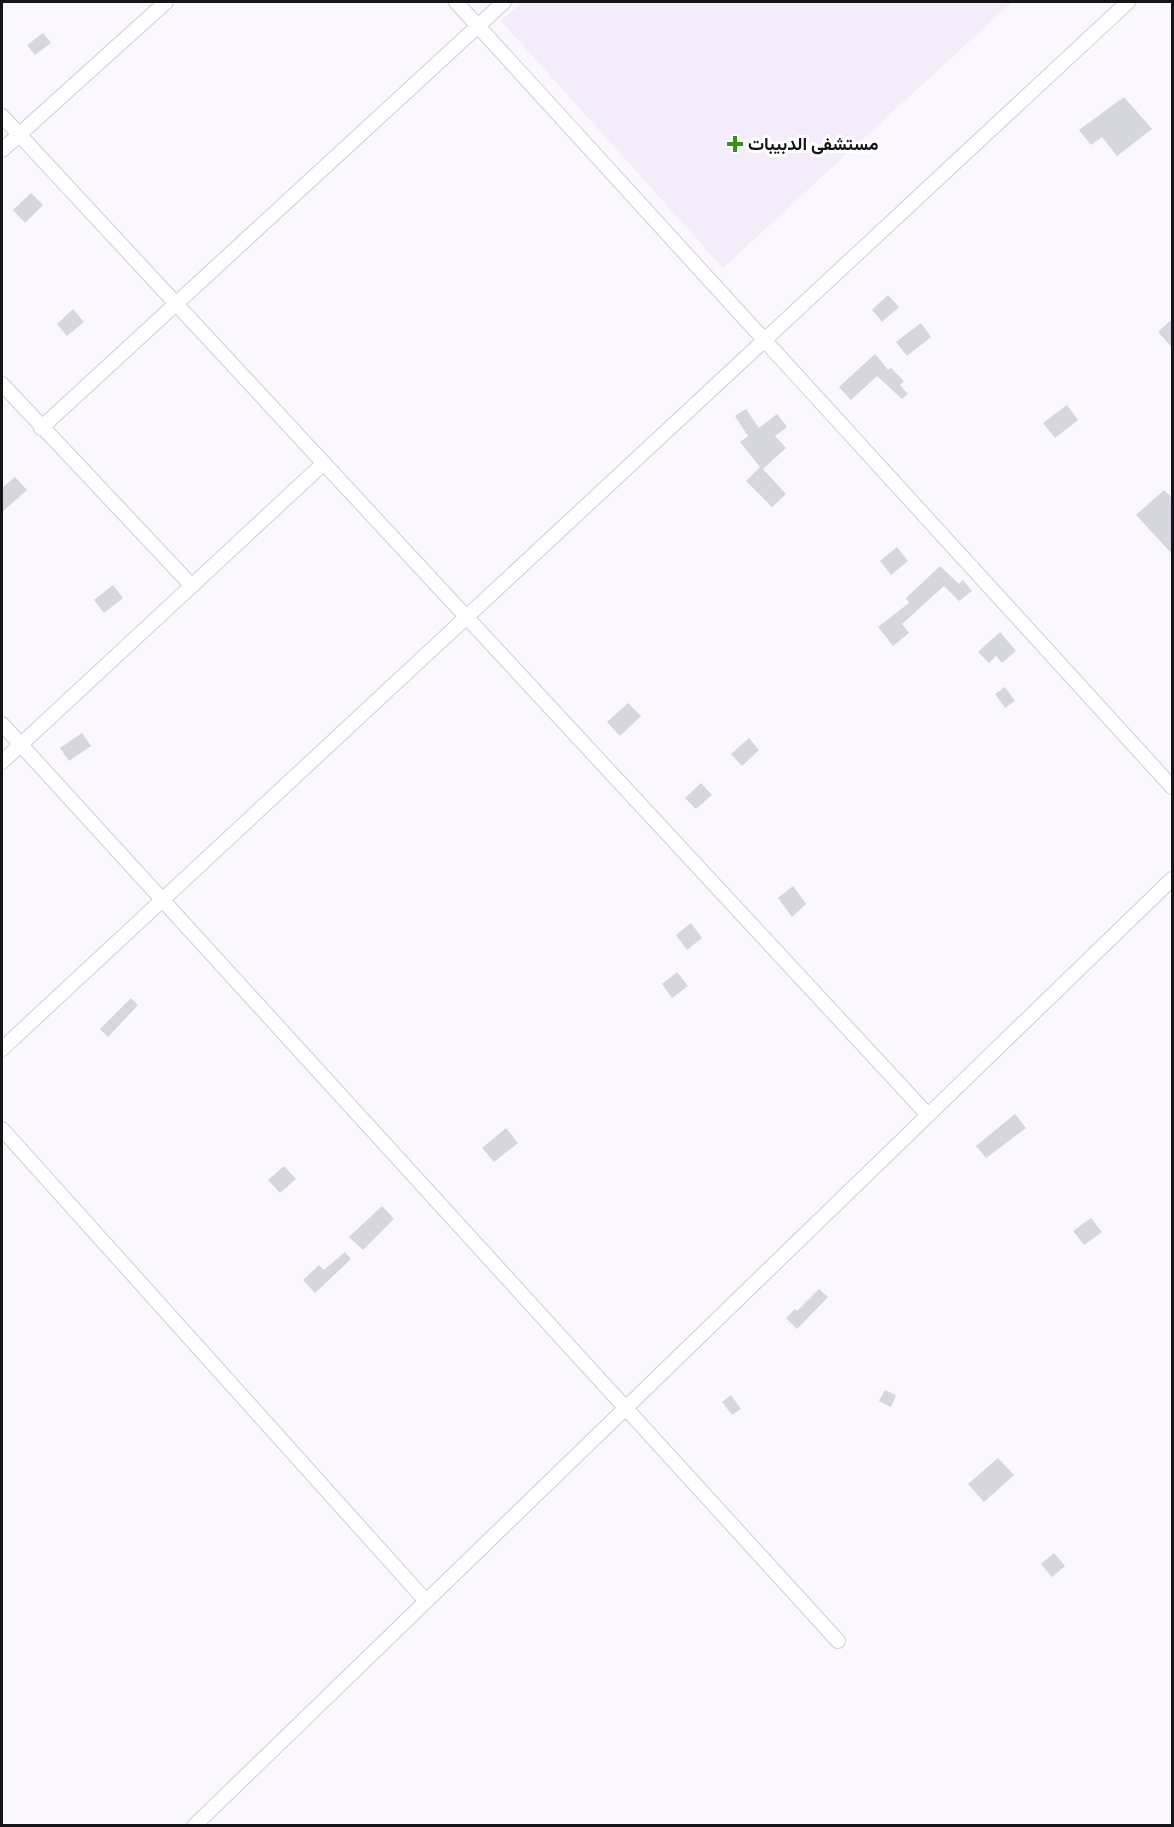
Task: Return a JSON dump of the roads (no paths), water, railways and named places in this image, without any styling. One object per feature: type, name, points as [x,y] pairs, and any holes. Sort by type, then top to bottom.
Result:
[{"type":"street","points":[[2,150],[166,2]]},
{"type":"street","points":[[456,2],[1173,787]]},
{"type":"street","points":[[41,428],[504,2]]},
{"type":"street","points":[[2,1049],[1128,2]]},
{"type":"street","points":[[2,116],[928,1115]]},
{"type":"street","points":[[2,384],[192,586]]},
{"type":"street","points":[[2,762],[324,464]]},
{"type":"street","points":[[2,724],[838,1641]]},
{"type":"street","points":[[195,1826],[1173,879]]},
{"type":"street","points":[[2,1129],[426,1601]]},
{"type":"place","name":"مستشفى الدبيبات","points":[[735,144]]}]
